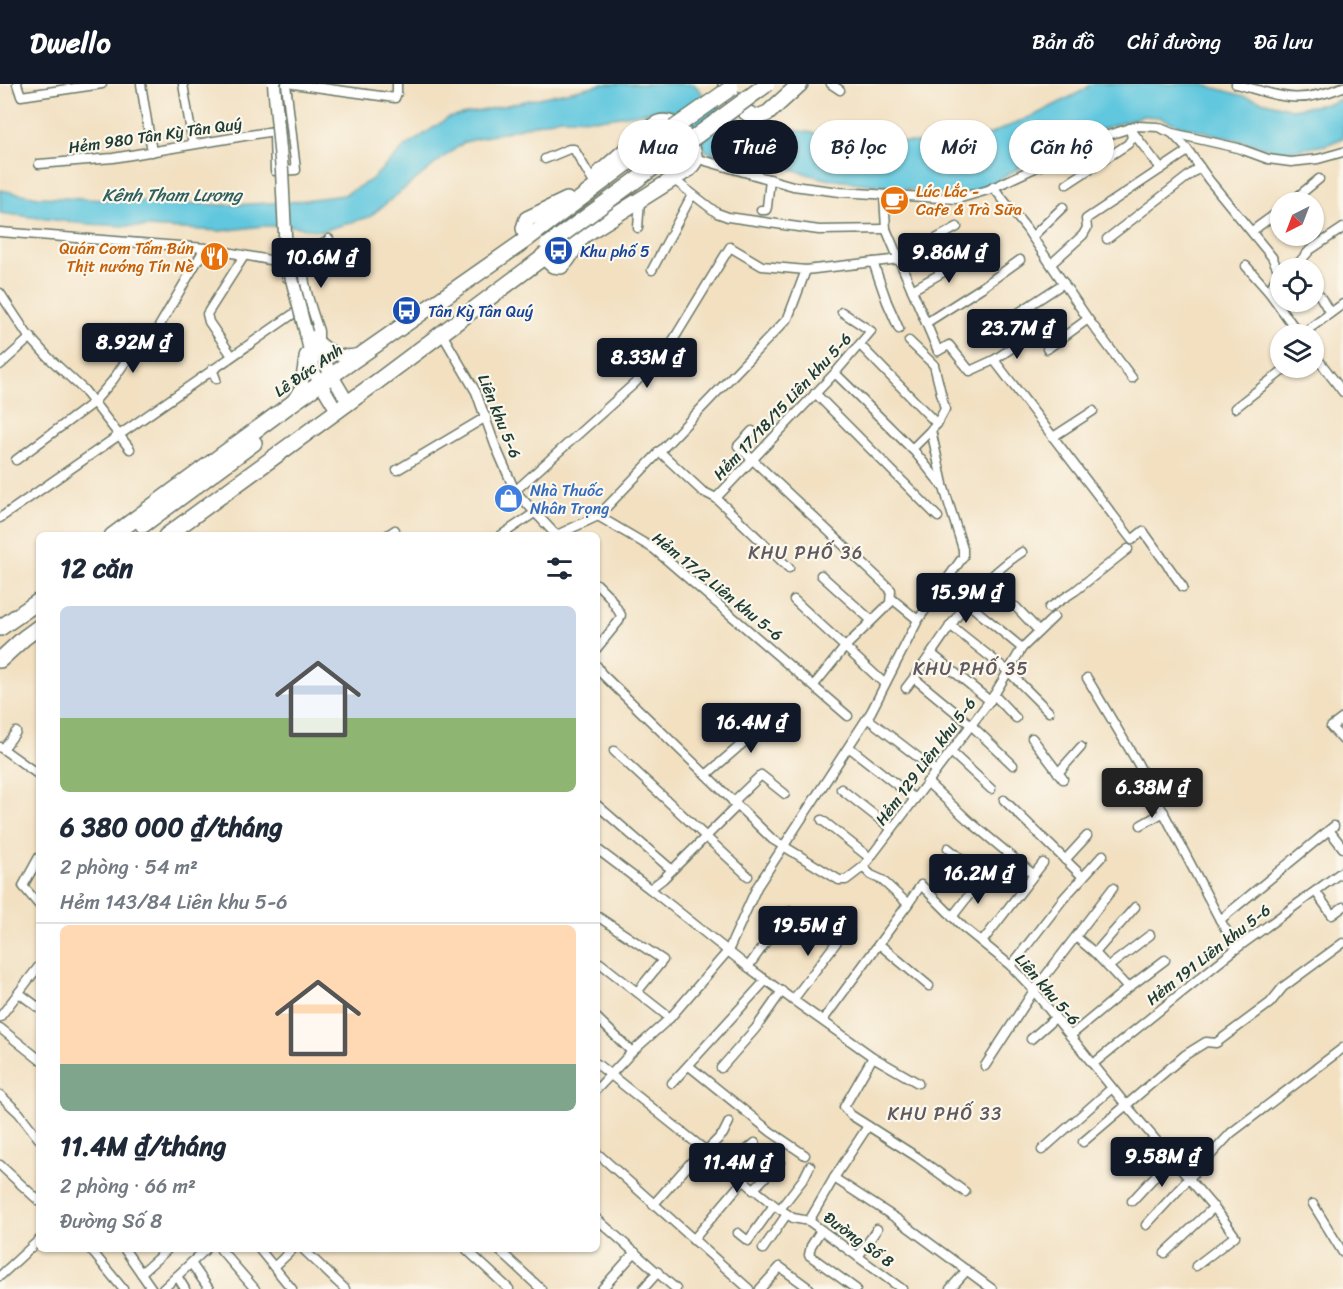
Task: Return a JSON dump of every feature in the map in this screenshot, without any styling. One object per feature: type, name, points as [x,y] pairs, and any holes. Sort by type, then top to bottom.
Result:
[{"type":"highway","points":[[540,245],[751,84]]},
{"type":"highway","points":[[540,245],[767,84]]},
{"type":"highway","points":[[540,245],[776,84]]},
{"type":"highway","points":[[731,85],[731,95],[745,112],[754,117],[768,113],[800,84]]},
{"type":"highway","points":[[171,532],[364,391],[731,85]]},
{"type":"highway","points":[[618,157],[562,203],[527,219],[524,228],[540,245],[553,265],[561,266],[584,235],[680,174]]},
{"type":"highway","name":"Lê Đức Anh","points":[[118,532],[192,482],[371,352],[540,245]]},
{"type":"highway","points":[[159,532],[339,400],[439,330]]},
{"type":"highway","name":"Lê Đức Anh","points":[[134,532],[192,482],[291,404],[327,383]]},
{"type":"highway","points":[[5,624],[32,601]]},
{"type":"highway","points":[[0,651],[36,625]]},
{"type":"highway","points":[[0,660],[36,626]]},
{"type":"main road","points":[[274,84],[282,171],[286,256],[311,338],[302,381],[291,404]]},
{"type":"main road","points":[[282,84],[290,171],[294,255],[311,338],[313,371],[327,383],[339,400]]},
{"type":"main road","points":[[311,338],[330,351],[346,357],[371,352]]},
{"type":"street","points":[[17,84],[21,96],[76,86],[102,84]]},
{"type":"street","points":[[141,84],[152,152]]},
{"type":"street","points":[[183,84],[193,144]]},
{"type":"street","points":[[269,84],[275,171],[296,170],[286,84]]},
{"type":"street","points":[[293,84],[395,98],[398,93],[397,84]]},
{"type":"street","points":[[831,84],[840,90]]},
{"type":"street","points":[[1236,84],[1264,88],[1290,99],[1305,98],[1343,87]]},
{"type":"street","points":[[699,159],[793,186],[957,199],[988,190],[1100,138],[1137,126],[1158,127],[1173,134],[1238,148],[1268,159],[1291,162],[1318,159],[1343,152]]},
{"type":"street","points":[[1131,129],[1161,169]]},
{"type":"street","points":[[1067,184],[1128,144],[1132,138],[1131,129]]},
{"type":"street","name":"Hẻm 980 Tân Kỳ Tân Quý","points":[[39,164],[80,162],[152,152],[274,131]]},
{"type":"street","points":[[1173,134],[1273,258]]},
{"type":"street","points":[[545,159],[574,149],[592,180]]},
{"type":"street","points":[[1051,264],[1083,235],[1087,228],[1086,219],[1188,151]]},
{"type":"street","points":[[1107,239],[1200,166]]},
{"type":"street","points":[[673,179],[717,213],[739,219],[819,230],[886,229]]},
{"type":"street","points":[[761,210],[766,210],[767,207],[770,179]]},
{"type":"street","points":[[1303,192],[1318,179]]},
{"type":"street","points":[[993,187],[1032,237],[1132,378]]},
{"type":"street","points":[[652,270],[692,195]]},
{"type":"street","points":[[884,195],[886,229],[938,351],[934,365],[945,409],[934,427],[912,449]]},
{"type":"street","points":[[638,228],[640,200]]},
{"type":"street","points":[[1032,237],[1063,207]]},
{"type":"street","points":[[1251,231],[1270,218]]},
{"type":"street","points":[[515,491],[635,383],[669,347],[730,247],[762,266],[806,270],[900,259],[957,227]]},
{"type":"street","points":[[1303,258],[1310,250],[1343,228]]},
{"type":"street","points":[[0,232],[205,248],[275,261],[285,271],[302,335],[311,338],[319,331],[303,270],[306,257],[311,250],[325,244],[329,239]]},
{"type":"street","points":[[16,460],[94,402],[130,355],[153,335],[205,248]]},
{"type":"street","points":[[912,290],[973,255]]},
{"type":"street","points":[[232,356],[209,322],[207,314],[245,256]]},
{"type":"street","points":[[926,323],[1020,260]]},
{"type":"street","points":[[873,262],[886,302],[899,329]]},
{"type":"street","points":[[1246,266],[1293,324]]},
{"type":"street","points":[[563,532],[598,516],[788,318],[806,270]]},
{"type":"street","points":[[1015,315],[1064,283]]},
{"type":"street","points":[[0,292],[30,337],[94,402],[130,449]]},
{"type":"street","points":[[1324,303],[1330,313]]},
{"type":"street","points":[[1315,324],[1343,304]]},
{"type":"street","points":[[0,518],[296,312]]},
{"type":"street","name":"Hẻm 17/18/15 Liên khu 5-6","points":[[716,498],[871,332],[842,312]]},
{"type":"street","points":[[1047,349],[1088,319]]},
{"type":"street","name":"Liên khu 5-6","points":[[439,330],[468,375],[515,491],[554,532]]},
{"type":"street","points":[[0,365],[30,337]]},
{"type":"street","points":[[938,351],[950,345],[970,371],[994,360],[1024,339]]},
{"type":"street","points":[[909,341],[934,365]]},
{"type":"street","points":[[600,1086],[632,1052],[670,1018],[728,951],[752,895],[850,747],[918,620],[963,557],[963,549],[944,488],[934,427],[860,345]]},
{"type":"street","points":[[994,360],[1131,540],[1143,531],[1183,587]]},
{"type":"street","points":[[1324,367],[1343,392]]},
{"type":"street","points":[[212,369],[216,379]]},
{"type":"street","points":[[835,373],[912,449],[944,488]]},
{"type":"street","points":[[1235,408],[1273,378]]},
{"type":"street","points":[[815,393],[938,517]]},
{"type":"street","points":[[1053,437],[1093,411]]},
{"type":"street","points":[[397,470],[486,417]]},
{"type":"street","points":[[752,431],[738,446],[918,620]]},
{"type":"street","points":[[659,451],[702,491],[716,498],[789,568]]},
{"type":"street","points":[[506,532],[536,512]]},
{"type":"street","name":"Hẻm 17/2 Liên khu 5-6","points":[[598,516],[654,549],[848,716]]},
{"type":"street","points":[[1049,608],[1075,591],[1128,549]]},
{"type":"street","points":[[906,688],[933,654],[966,602],[990,577],[1022,552]]},
{"type":"street","points":[[821,575],[872,620]]},
{"type":"street","points":[[990,577],[1006,600]]},
{"type":"street","points":[[600,587],[609,596],[621,615],[619,621],[600,644]]},
{"type":"street","points":[[814,685],[845,647],[890,603],[891,594]]},
{"type":"street","points":[[794,600],[885,684]]},
{"type":"street","points":[[966,602],[1022,648]]},
{"type":"street","points":[[1016,608],[1039,631]]},
{"type":"street","name":"Hẻm 129 Liên khu 5-6","points":[[863,867],[992,698],[1022,648],[1054,617]]},
{"type":"street","points":[[950,625],[1008,671],[1049,712]]},
{"type":"street","points":[[933,654],[1016,718]]},
{"type":"street","points":[[600,671],[772,839],[839,880],[846,880],[863,867],[882,880],[908,904],[823,1020]]},
{"type":"street","points":[[914,678],[971,725],[1013,765]]},
{"type":"street","points":[[1087,678],[1137,762],[1237,948]]},
{"type":"street","points":[[706,775],[778,712]]},
{"type":"street","points":[[867,718],[936,771]]},
{"type":"street","points":[[1343,718],[1331,727],[1343,740]]},
{"type":"street","points":[[16,732],[1,748],[36,773]]},
{"type":"street","points":[[1032,738],[1060,776],[1081,747]]},
{"type":"street","points":[[850,747],[915,799]]},
{"type":"street","points":[[614,751],[748,876]]},
{"type":"street","points":[[951,752],[991,789]]},
{"type":"street","points":[[650,889],[705,837],[761,775],[785,794]]},
{"type":"street","points":[[927,782],[968,820],[1033,874]]},
{"type":"street","points":[[841,789],[892,829]]},
{"type":"street","points":[[1004,801],[1083,877]]},
{"type":"street","points":[[600,808],[672,870]]},
{"type":"street","points":[[1142,825],[1164,812]]},
{"type":"street","points":[[822,820],[870,858]]},
{"type":"street","points":[[1220,920],[1331,828],[1343,848]]},
{"type":"street","points":[[1065,860],[1087,836]]},
{"type":"street","points":[[948,848],[993,884]]},
{"type":"street","points":[[600,851],[793,1000],[873,1057],[918,1083]]},
{"type":"street","points":[[1011,966],[1063,899],[1103,855]]},
{"type":"street","points":[[36,862],[23,886],[36,901]]},
{"type":"street","points":[[982,942],[1043,863]]},
{"type":"street","name":"Hẻm 191 Liên khu 5-6","points":[[1093,1064],[1237,948],[1343,871]]},
{"type":"street","points":[[952,917],[982,877]]},
{"type":"street","name":"Liên khu 5-6","points":[[908,904],[921,885],[952,917],[1011,966],[1214,1208],[1235,1236],[1196,1266]]},
{"type":"street","points":[[985,1066],[1033,992],[1113,888]]},
{"type":"street","points":[[1316,892],[1332,915],[1343,907]]},
{"type":"street","points":[[1095,953],[1135,907]]},
{"type":"street","points":[[748,967],[781,921],[791,911]]},
{"type":"street","points":[[600,918],[663,960],[637,992]]},
{"type":"street","points":[[793,1000],[845,931]]},
{"type":"street","points":[[1108,967],[1150,935]]},
{"type":"street","points":[[1076,937],[1128,987]]},
{"type":"street","points":[[1083,1142],[1185,1054],[1206,1042],[1216,1043],[1270,1003],[1292,981],[1343,943]]},
{"type":"street","points":[[879,944],[929,986]]},
{"type":"street","points":[[1070,1036],[1128,987],[1165,960]]},
{"type":"street","points":[[600,963],[670,1018]]},
{"type":"street","points":[[0,1017],[36,970]]},
{"type":"street","points":[[672,1083],[766,980]]},
{"type":"street","points":[[721,1068],[756,1028],[782,991]]},
{"type":"street","points":[[19,993],[36,1006]]},
{"type":"street","points":[[1031,1039],[1055,1018]]},
{"type":"street","points":[[600,1021],[632,1052]]},
{"type":"street","points":[[0,1028],[36,1057]]},
{"type":"street","points":[[1146,1225],[1231,1133],[1343,1048]]},
{"type":"street","points":[[873,1057],[844,1107],[851,1115],[917,1156],[965,1192]]},
{"type":"street","name":"Đường Số 8","points":[[600,1066],[742,1182],[793,1218],[809,1221],[902,1289]]},
{"type":"street","points":[[689,1066],[771,1132],[805,1155]]},
{"type":"street","points":[[1042,1150],[1112,1088]]},
{"type":"street","points":[[0,1095],[20,1113],[36,1135]]},
{"type":"street","points":[[653,1205],[694,1159],[723,1134],[729,1122]]},
{"type":"street","points":[[809,1221],[868,1126]]},
{"type":"street","points":[[731,1173],[743,1153],[755,1143]]},
{"type":"street","points":[[600,1156],[749,1289]]},
{"type":"street","points":[[1132,1202],[1172,1158]]},
{"type":"street","points":[[753,1190],[780,1162]]},
{"type":"street","points":[[0,1165],[36,1198]]},
{"type":"street","points":[[738,1233],[748,1241],[780,1210],[810,1166]]},
{"type":"street","points":[[770,1171],[779,1178]]},
{"type":"street","points":[[834,1178],[897,1219],[992,1289]]},
{"type":"street","points":[[693,1239],[742,1182]]},
{"type":"street","points":[[1313,1204],[1343,1252]]},
{"type":"street","points":[[1165,1253],[1214,1208]]},
{"type":"street","points":[[763,1249],[780,1210]]},
{"type":"street","points":[[600,1222],[676,1289]]},
{"type":"street","points":[[858,1257],[877,1229]]},
{"type":"street","points":[[822,1230],[811,1246],[809,1255],[856,1289]]},
{"type":"street","points":[[0,1276],[36,1243]]},
{"type":"street","points":[[93,1252],[123,1289]]},
{"type":"street","points":[[126,1252],[152,1289]]},
{"type":"street","points":[[141,1273],[162,1252]]},
{"type":"street","points":[[164,1289],[203,1252]]},
{"type":"street","points":[[223,1252],[255,1289]]},
{"type":"street","points":[[262,1252],[292,1289]]},
{"type":"street","points":[[274,1267],[290,1252]]},
{"type":"street","points":[[306,1252],[345,1289]]},
{"type":"street","points":[[469,1252],[510,1289]]},
{"type":"street","points":[[501,1252],[541,1289]]},
{"type":"street","points":[[602,1289],[635,1252]]},
{"type":"street","points":[[191,1263],[208,1289]]},
{"type":"street","points":[[760,1289],[780,1267],[810,1289]]},
{"type":"street","points":[[950,1289],[967,1269]]},
{"type":"street","points":[[643,1289],[658,1272]]},
{"type":"street","points":[[177,1276],[185,1289]]},
{"type":"water","points":[[603,84],[694,84],[707,99],[743,120],[711,120],[711,153],[706,151],[699,139],[699,120],[688,120],[681,113],[666,109],[600,119],[560,118],[465,142],[369,217],[322,231],[292,226],[263,226],[221,231],[87,224],[0,213],[0,190],[38,197],[226,205],[289,202],[344,195],[371,180],[405,147],[448,118]]},
{"type":"water","points":[[1091,84],[1201,84],[1291,109],[1332,103],[1343,98],[1343,138],[1326,145],[1283,152],[1175,124],[1159,117],[1142,116],[1114,125],[1114,120],[1023,120],[1084,90]]},
{"type":"water","points":[[1009,126],[1009,174],[993,184],[964,194],[945,194],[821,178],[798,171],[798,131],[810,132],[810,174],[908,174],[908,142],[920,143],[920,174],[997,174],[997,131]]},
{"type":"place","name":"Lúc Lắc - Cafe & Trà Sữa","points":[[895,200]]},
{"type":"place","name":"Khu phố 5","points":[[559,251]]},
{"type":"place","name":"Quán Cơm Tấm Bún Thịt nướng Tín Nè","points":[[215,257]]},
{"type":"place","name":"Tân Kỳ Tân Quý","points":[[407,311]]},
{"type":"place","name":"Nhà Thuốc Nhân Trọng","points":[[509,499]]},
{"type":"district","name":"KHU PHỐ 36","points":[[806,553]]},
{"type":"district","name":"KHU PHỐ 35","points":[[971,669]]},
{"type":"district","name":"KHU PHỐ 33","points":[[945,1114]]},
{"type":"water label","name":"Kênh Tham Lương","points":[[172,195]]}]
